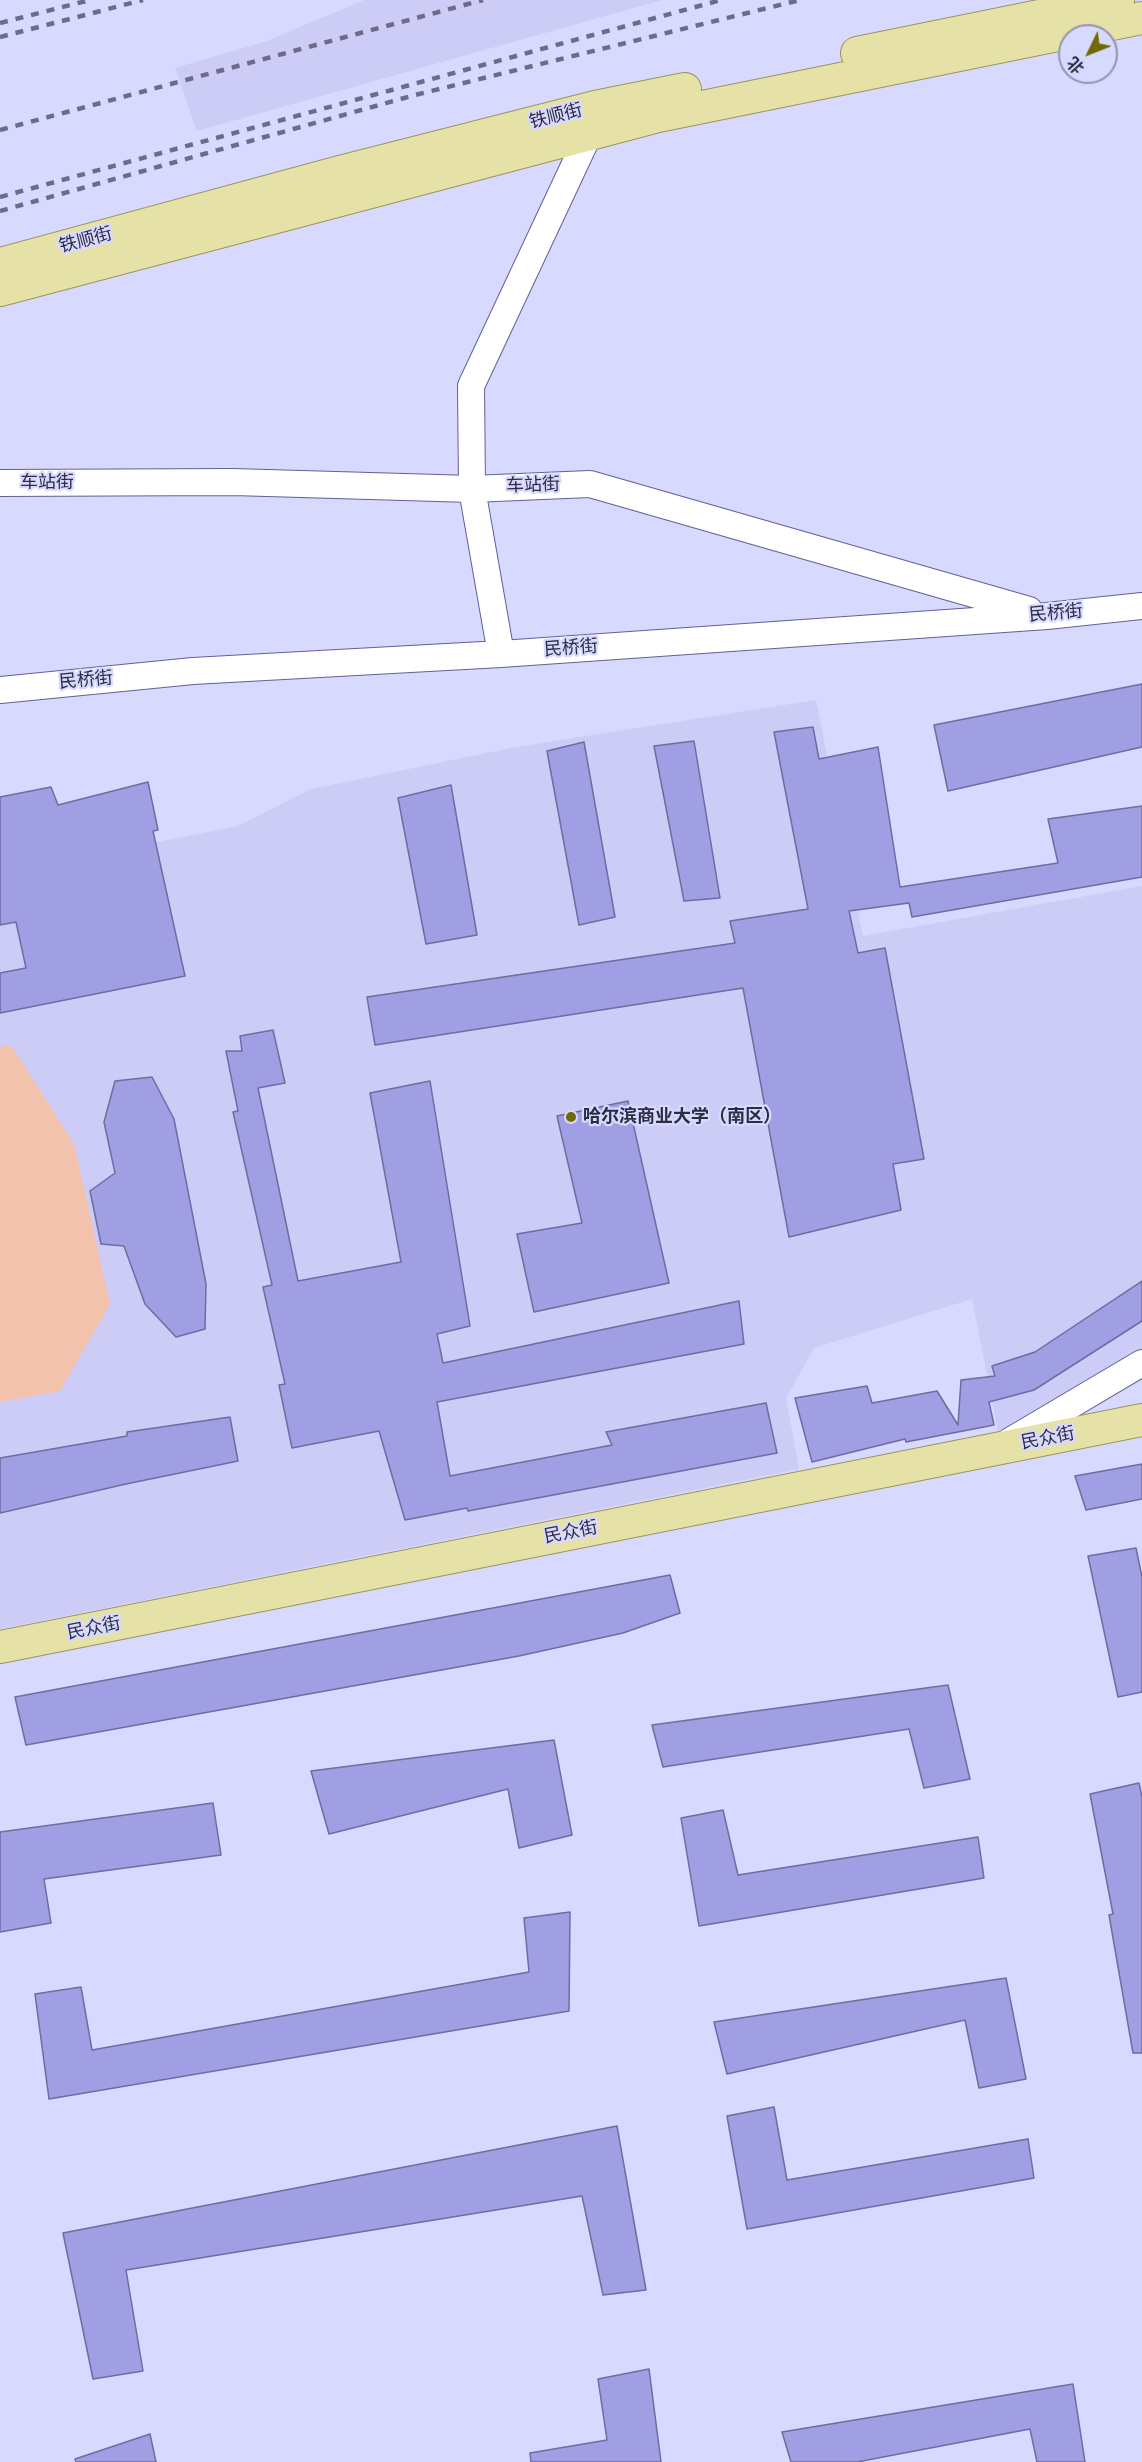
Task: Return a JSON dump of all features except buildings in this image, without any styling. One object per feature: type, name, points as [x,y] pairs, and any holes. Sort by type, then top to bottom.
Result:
[{"type":"main road","name":"铁顺街","points":[[0,264],[596,107],[1118,0]]},
{"type":"main road","points":[[0,290],[658,116],[1142,18]]},
{"type":"main road","name":"民众街","points":[[0,1647],[1142,1420]]},
{"type":"street","points":[[501,654],[472,489],[471,386],[589,134]]},
{"type":"street","name":"车站街","points":[[0,483],[233,482],[472,489],[590,484],[1047,616]]},
{"type":"street","name":"民桥街","points":[[0,690],[193,671],[501,654],[1047,616],[1142,606]]},
{"type":"street","points":[[996,1449],[1142,1363]]},
{"type":"shaded area","points":[[364,0],[662,0],[197,131],[175,68],[267,41]]},
{"type":"shaded area","name":"哈尔滨商业大学（南区）","points":[[816,700],[863,936],[1142,886],[1142,1349],[999,1436],[972,1299],[814,1348],[786,1398],[799,1469],[0,1629],[0,873],[238,826],[311,789],[516,747]]},
{"type":"shaded area","points":[[11,1045],[74,1144],[110,1304],[60,1391],[0,1402],[0,1047]]},
{"type":"railway","points":[[0,23],[90,0]]},
{"type":"railway","points":[[0,37],[143,0]]},
{"type":"railway","points":[[0,130],[483,0]]},
{"type":"railway","points":[[0,197],[721,0]]},
{"type":"railway","points":[[0,211],[415,95],[800,0]]},
{"type":"place","name":"哈尔滨商业大学（南区）","points":[[571,1117]]}]
